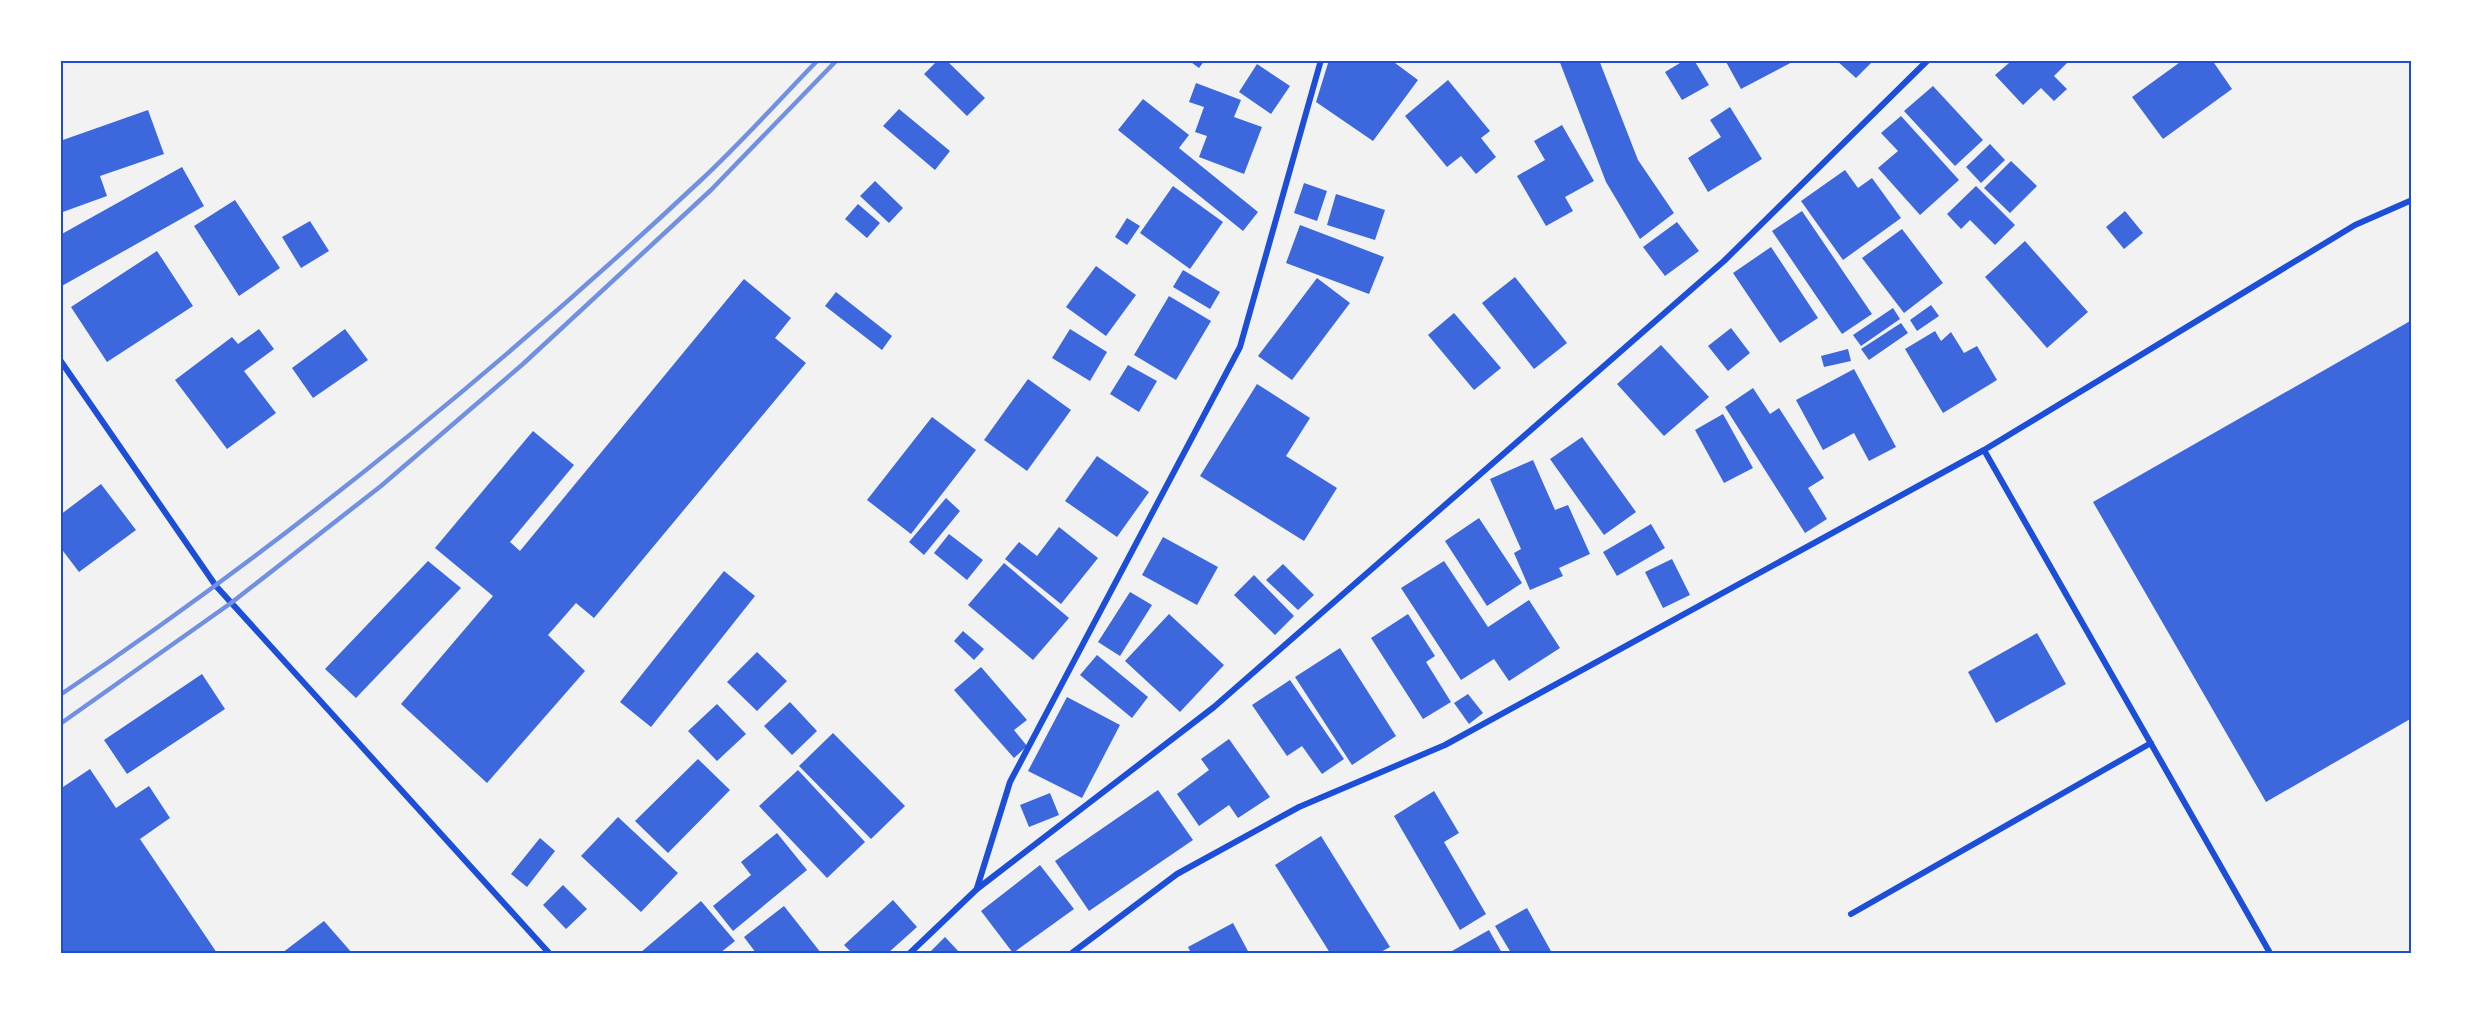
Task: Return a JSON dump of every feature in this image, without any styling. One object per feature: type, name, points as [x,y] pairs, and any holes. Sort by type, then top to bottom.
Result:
[{"type":"street","points":[[977,889],[1010,782],[1240,347],[1321,60]]},
{"type":"street","points":[[910,953],[977,889],[1214,707],[1724,261],[1928,60]]},
{"type":"street","points":[[1072,953],[1177,874],[1299,807],[1455,740],[1750,576],[1984,450],[2355,225],[2412,200]]},
{"type":"street","points":[[60,360],[216,586],[549,953]]},
{"type":"street","points":[[1984,450],[2270,953]]},
{"type":"street","points":[[1851,914],[2151,743]]},
{"type":"building","points":[[938,60],[946,60],[985,98],[967,116],[924,74]]},
{"type":"building","points":[[1188,60],[1205,60],[1199,68]]},
{"type":"building","points":[[1329,60],[1391,60],[1418,80],[1373,141],[1316,102]]},
{"type":"building","points":[[1559,60],[1599,60],[1638,160],[1674,213],[1640,239],[1606,182]]},
{"type":"building","points":[[1685,60],[1694,60],[1709,85],[1682,100],[1665,72]]},
{"type":"building","points":[[1725,60],[1796,60],[1741,89]]},
{"type":"building","points":[[1836,60],[1874,60],[1856,78]]},
{"type":"building","points":[[2006,60],[2070,60],[2054,76],[2067,89],[2054,101],[2041,88],[2023,105],[1995,75],[2009,63]]},
{"type":"building","points":[[2183,60],[2212,60],[2232,89],[2163,139],[2132,97]]},
{"type":"building","points":[[1257,64],[1290,86],[1271,114],[1239,92]]},
{"type":"building","points":[[1448,80],[1490,131],[1481,138],[1496,157],[1476,174],[1461,156],[1447,167],[1405,116]]},
{"type":"building","points":[[1196,83],[1241,100],[1234,117],[1262,127],[1244,174],[1199,157],[1207,136],[1195,132],[1204,107],[1189,102]]},
{"type":"building","points":[[1933,86],[1983,140],[1955,166],[1904,111]]},
{"type":"building","points":[[1143,99],[1189,135],[1179,148],[1258,212],[1243,231],[1118,130]]},
{"type":"building","points":[[1730,107],[1762,159],[1708,192],[1688,158],[1721,137],[1710,120]]},
{"type":"building","points":[[899,109],[950,151],[935,170],[883,126]]},
{"type":"building","points":[[148,110],[164,154],[100,176],[107,196],[60,213],[60,141]]},
{"type":"building","points":[[1901,116],[1959,180],[1920,215],[1878,168],[1898,151],[1881,133]]},
{"type":"building","points":[[1562,125],[1594,181],[1565,197],[1573,211],[1546,226],[1517,176],[1545,160],[1534,141]]},
{"type":"building","points":[[1990,144],[2005,160],[1981,183],[1966,167]]},
{"type":"building","points":[[2011,161],[2037,186],[2010,213],[1984,188]]},
{"type":"building","points":[[182,167],[204,206],[60,287],[60,235]]},
{"type":"building","points":[[1845,170],[1858,188],[1872,178],[1901,218],[1843,260],[1801,201]]},
{"type":"building","points":[[875,181],[903,208],[889,223],[860,196]]},
{"type":"building","points":[[1304,183],[1327,191],[1317,221],[1294,213]]},
{"type":"building","points":[[1173,186],[1223,222],[1190,269],[1140,233]]},
{"type":"building","points":[[1976,186],[2015,225],[1995,245],[1970,220],[1961,229],[1947,214]]},
{"type":"building","points":[[1336,194],[1385,210],[1375,240],[1327,225]]},
{"type":"building","points":[[235,200],[280,268],[239,296],[194,226]]},
{"type":"building","points":[[858,204],[880,223],[867,238],[845,219]]},
{"type":"building","points":[[1802,211],[1872,314],[1842,334],[1772,231]]},
{"type":"building","points":[[2125,211],[2143,233],[2124,249],[2106,227]]},
{"type":"building","points":[[1127,218],[1140,226],[1127,245],[1115,237]]},
{"type":"building","points":[[310,221],[329,251],[301,268],[282,237]]},
{"type":"building","points":[[1677,222],[1699,251],[1665,276],[1643,247]]},
{"type":"building","points":[[1300,225],[1384,257],[1369,294],[1286,263]]},
{"type":"building","points":[[1902,229],[1943,283],[1904,313],[1862,258]]},
{"type":"building","points":[[2025,241],[2088,312],[2047,348],[1985,277]]},
{"type":"building","points":[[1771,247],[1818,318],[1780,343],[1733,273]]},
{"type":"building","points":[[157,251],[193,306],[107,362],[71,307]]},
{"type":"building","points":[[1096,266],[1136,295],[1106,336],[1066,307]]},
{"type":"building","points":[[1183,270],[1220,292],[1210,309],[1173,287]]},
{"type":"building","points":[[1515,277],[1567,343],[1534,369],[1482,303]]},
{"type":"building","points":[[1317,278],[1350,303],[1292,380],[1258,356]]},
{"type":"building","points":[[744,279],[791,318],[775,338],[806,363],[594,618],[576,603],[548,635],[585,671],[487,783],[401,704],[493,596],[435,548],[533,431],[574,465],[510,542],[520,551]]},
{"type":"building","points":[[836,292],[892,336],[882,350],[825,306]]},
{"type":"building","points":[[1169,296],[1211,321],[1176,380],[1134,355]]},
{"type":"building","points":[[1931,305],[1939,316],[1917,331],[1910,320]]},
{"type":"building","points":[[1893,308],[1900,319],[1861,346],[1853,335]]},
{"type":"building","points":[[1454,313],[1501,368],[1474,390],[1428,335]]},
{"type":"building","points":[[2412,320],[2412,718],[2266,802],[2093,502]]},
{"type":"building","points":[[1901,323],[1908,333],[1869,360],[1861,349]]},
{"type":"building","points":[[1731,328],[1750,353],[1728,371],[1708,346]]},
{"type":"building","points":[[259,329],[274,349],[244,371],[276,413],[227,449],[175,380],[232,337],[238,344]]},
{"type":"building","points":[[345,329],[368,360],[313,398],[292,368]]},
{"type":"building","points":[[1070,329],[1107,352],[1090,381],[1052,358]]},
{"type":"building","points":[[1935,331],[1941,341],[1951,332],[1964,353],[1977,346],[1997,380],[1943,413],[1905,349]]},
{"type":"building","points":[[1661,345],[1709,397],[1664,436],[1617,384]]},
{"type":"building","points":[[1848,349],[1851,361],[1824,367],[1821,356]]},
{"type":"building","points":[[1128,365],[1157,381],[1139,412],[1110,394]]},
{"type":"building","points":[[1854,369],[1896,447],[1869,461],[1854,433],[1823,450],[1796,400]]},
{"type":"building","points":[[1028,379],[1071,410],[1027,471],[984,440]]},
{"type":"building","points":[[1257,384],[1310,418],[1286,456],[1337,488],[1304,541],[1200,476]]},
{"type":"building","points":[[1753,388],[1770,414],[1779,408],[1824,478],[1808,488],[1827,519],[1805,533],[1725,407]]},
{"type":"building","points":[[1723,414],[1753,468],[1724,483],[1695,430]]},
{"type":"building","points":[[932,417],[976,450],[911,534],[867,500]]},
{"type":"building","points":[[1582,437],[1636,512],[1604,535],[1550,459]]},
{"type":"building","points":[[1097,456],[1149,492],[1117,537],[1065,501]]},
{"type":"building","points":[[1533,460],[1555,510],[1568,505],[1590,554],[1559,568],[1563,576],[1530,590],[1514,553],[1521,549],[1490,479]]},
{"type":"building","points":[[101,484],[136,530],[79,572],[60,547],[60,515]]},
{"type":"building","points":[[946,498],[960,511],[924,555],[909,542]]},
{"type":"building","points":[[1479,518],[1522,583],[1487,606],[1445,541]]},
{"type":"building","points":[[1651,524],[1665,548],[1617,576],[1603,552]]},
{"type":"building","points":[[1059,527],[1098,558],[1061,604],[1005,559],[1019,542],[1037,556]]},
{"type":"building","points":[[949,534],[983,560],[967,580],[934,553]]},
{"type":"building","points":[[1163,537],[1218,567],[1197,605],[1142,575]]},
{"type":"building","points":[[1672,559],[1690,595],[1663,608],[1645,572]]},
{"type":"building","points":[[428,561],[461,588],[356,698],[325,669]]},
{"type":"building","points":[[1444,561],[1488,627],[1529,600],[1560,648],[1509,681],[1494,659],[1461,680],[1401,588]]},
{"type":"building","points":[[1004,563],[1069,618],[1033,660],[968,605]]},
{"type":"building","points":[[1283,564],[1314,595],[1298,610],[1266,580]]},
{"type":"building","points":[[724,571],[755,596],[651,727],[620,702]]},
{"type":"building","points":[[1254,575],[1294,616],[1275,635],[1234,595]]},
{"type":"building","points":[[1130,592],[1152,605],[1120,656],[1098,642]]},
{"type":"building","points":[[1169,614],[1224,665],[1180,712],[1125,661]]},
{"type":"building","points":[[1408,614],[1435,656],[1426,662],[1451,702],[1423,719],[1371,638]]},
{"type":"building","points":[[963,631],[984,649],[974,660],[954,641]]},
{"type":"building","points":[[2037,633],[2066,684],[1996,723],[1968,672]]},
{"type":"building","points":[[1340,648],[1396,736],[1352,765],[1295,677]]},
{"type":"building","points":[[757,652],[787,681],[757,711],[727,682]]},
{"type":"building","points":[[1097,655],[1148,697],[1132,718],[1080,675]]},
{"type":"building","points":[[981,667],[1027,720],[1014,730],[1027,746],[1014,758],[954,690]]},
{"type":"building","points":[[202,674],[225,709],[127,774],[104,740]]},
{"type":"building","points":[[1290,680],[1344,759],[1322,774],[1302,746],[1287,756],[1252,705]]},
{"type":"building","points":[[1468,694],[1483,713],[1469,724],[1454,703]]},
{"type":"building","points":[[1067,697],[1120,725],[1082,798],[1028,771]]},
{"type":"building","points":[[790,702],[817,731],[792,755],[764,726]]},
{"type":"building","points":[[717,704],[746,734],[717,761],[688,731]]},
{"type":"building","points":[[833,733],[905,806],[871,839],[799,766]]},
{"type":"building","points":[[1229,739],[1270,797],[1238,818],[1229,805],[1199,826],[1177,794],[1209,770],[1201,759]]},
{"type":"building","points":[[698,759],[730,790],[668,853],[635,821]]},
{"type":"building","points":[[90,769],[116,808],[149,786],[170,818],[140,839],[217,953],[60,953],[60,789]]},
{"type":"building","points":[[798,770],[865,842],[827,878],[759,806]]},
{"type":"building","points":[[1158,790],[1193,840],[1089,911],[1055,861]]},
{"type":"building","points":[[1434,791],[1459,833],[1444,842],[1486,914],[1460,930],[1394,816]]},
{"type":"building","points":[[1050,793],[1059,815],[1029,827],[1020,805]]},
{"type":"building","points":[[618,817],[678,873],[641,912],[581,856]]},
{"type":"building","points":[[777,833],[807,870],[733,931],[713,906],[751,875],[741,862]]},
{"type":"building","points":[[1321,836],[1390,947],[1379,953],[1330,953],[1275,865]]},
{"type":"building","points":[[540,838],[555,851],[527,887],[511,874]]},
{"type":"building","points":[[1040,865],[1074,909],[1013,953],[981,911]]},
{"type":"building","points":[[563,885],[587,909],[566,929],[543,905]]},
{"type":"building","points":[[893,900],[917,927],[888,953],[852,953],[844,945]]},
{"type":"building","points":[[701,901],[735,941],[720,953],[640,953]]},
{"type":"building","points":[[784,906],[821,953],[756,953],[744,937]]},
{"type":"building","points":[[1527,908],[1552,953],[1511,953],[1495,926]]},
{"type":"building","points":[[324,921],[352,953],[282,953]]},
{"type":"building","points":[[1233,923],[1249,953],[1191,953],[1188,947]]},
{"type":"building","points":[[1489,930],[1502,953],[1453,953],[1452,951]]},
{"type":"building","points":[[945,937],[960,953],[929,953]]},
{"type":"railway","points":[[60,695],[144,637],[310,514],[390,451],[548,319],[700,181],[818,60]]},
{"type":"railway","points":[[60,724],[231,603],[381,486],[523,364],[711,190],[837,60]]}]
